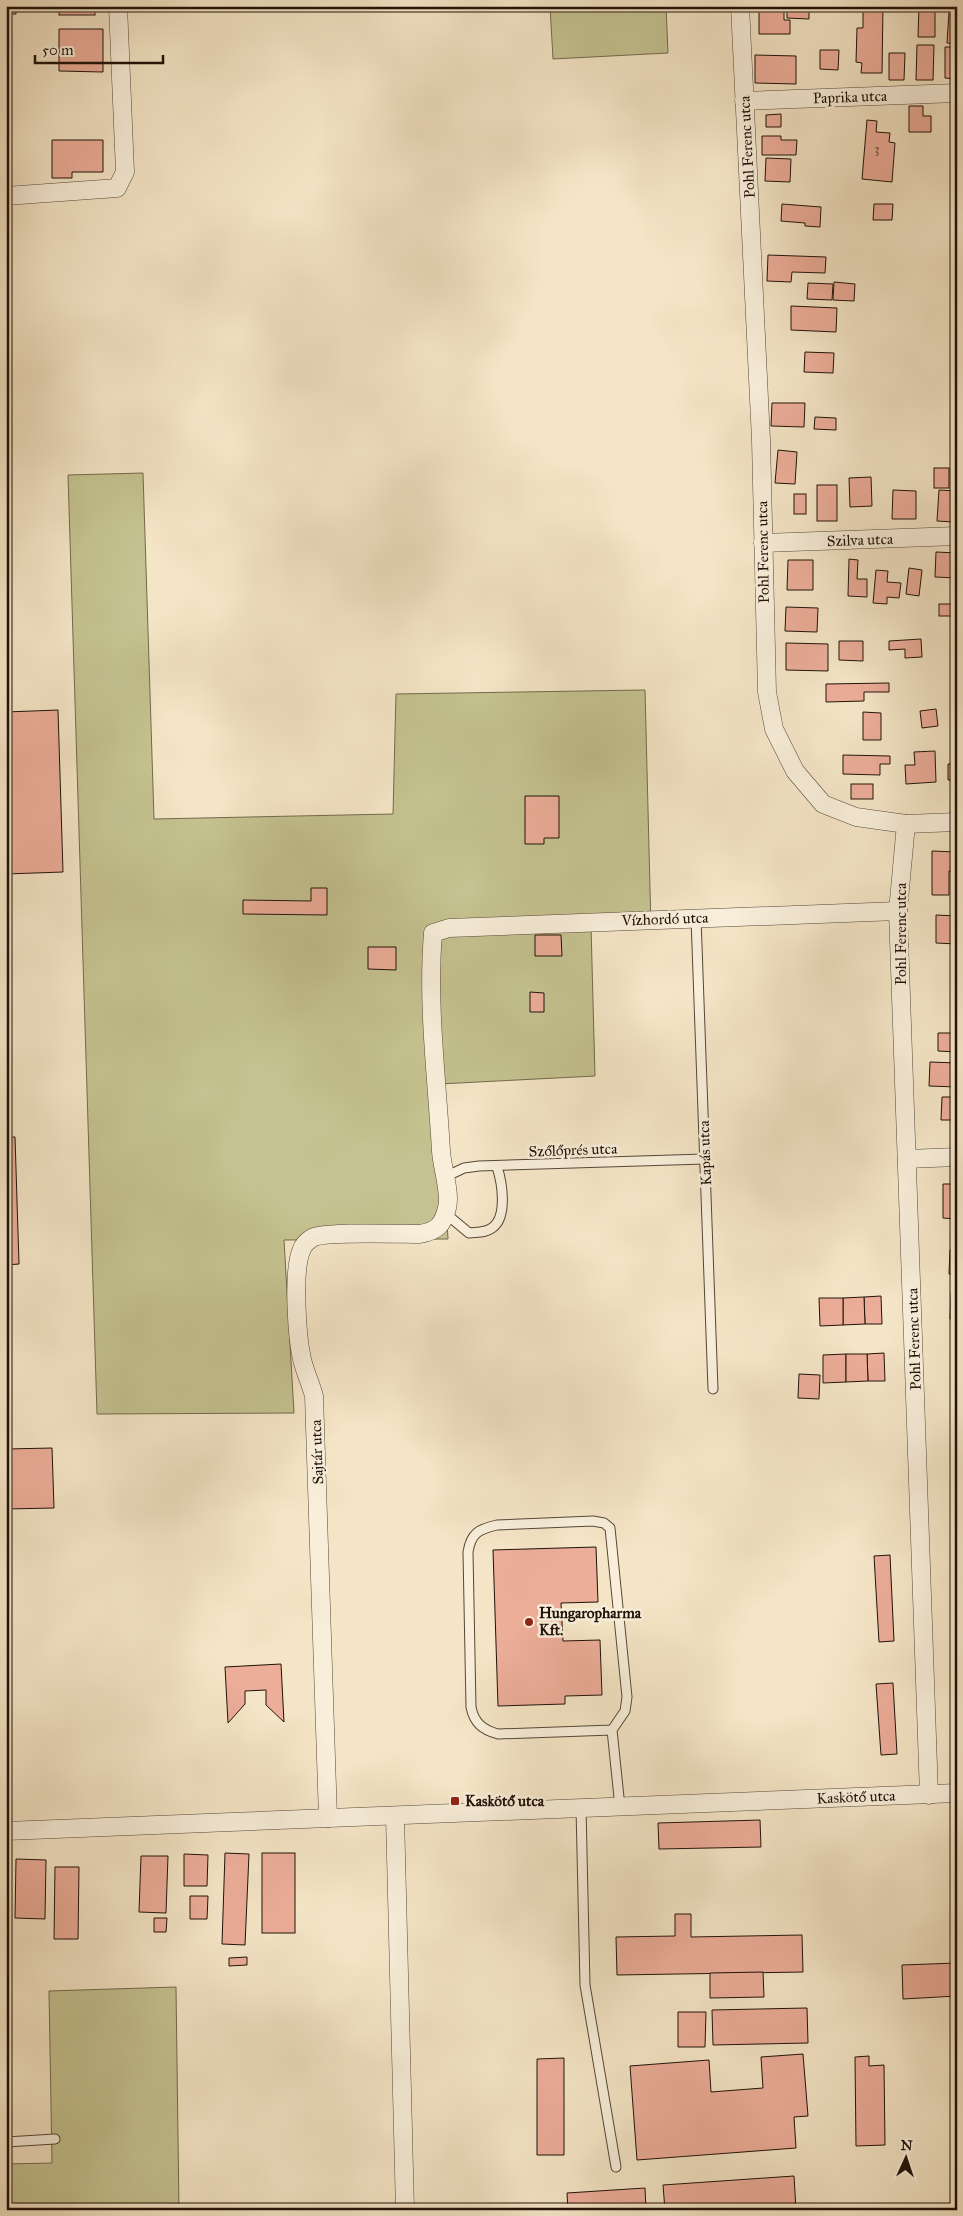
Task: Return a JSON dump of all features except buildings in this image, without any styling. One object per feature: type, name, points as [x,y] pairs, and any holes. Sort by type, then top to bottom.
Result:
[{"type":"street","points":[[6,196],[117,188],[125,172],[118,6]]},
{"type":"street","name":"Pohl Ferenc utca","points":[[740,6],[761,440],[767,692],[774,729],[795,771],[823,804],[856,817],[906,824],[898,911],[929,1795]]},
{"type":"street","name":"Paprika utca","points":[[744,101],[957,93]]},
{"type":"street","name":"Szilva utca","points":[[763,543],[957,536]]},
{"type":"street","points":[[906,824],[957,822]]},
{"type":"street","name":"Vízhordó utca","points":[[445,1177],[441,1156],[430,962],[433,933],[449,928],[898,911]]},
{"type":"street","points":[[907,1159],[957,1157]]},
{"type":"street","points":[[445,1177],[448,1206],[445,1213]]},
{"type":"street","name":"Sajtár utca","points":[[328,1818],[316,1429],[314,1396],[304,1364],[298,1325],[297,1262],[302,1247],[314,1237],[433,1232],[442,1224],[445,1213]]},
{"type":"street","name":"Kaskötő utca","points":[[6,1831],[957,1793]]},
{"type":"street","points":[[395,1816],[405,2210]]},
{"type":"lane","name":"Kapás utca","points":[[696,918],[713,1389]]},
{"type":"lane","name":"Szőlőprés utca","points":[[445,1177],[464,1168],[705,1159]]},
{"type":"lane","points":[[445,1213],[469,1233],[483,1232],[494,1227],[501,1214],[503,1197],[502,1181],[497,1166]]},
{"type":"lane","points":[[612,1730],[498,1734],[481,1727],[475,1719],[471,1707],[468,1552],[474,1533],[482,1528],[497,1525],[593,1521],[604,1523],[610,1528],[627,1697],[625,1711],[612,1730],[620,1807]]},
{"type":"lane","points":[[582,1808],[585,1985],[616,2167]]},
{"type":"lane","points":[[6,2142],[55,2139]]},
{"type":"shaded area","points":[[550,6],[666,6],[668,53],[553,59]]},
{"type":"shaded area","points":[[143,473],[154,819],[393,814],[396,694],[645,690],[651,928],[591,926],[595,1076],[439,1084],[448,1239],[284,1240],[294,1413],[97,1414],[68,475]]},
{"type":"shaded area","points":[[176,1987],[179,2210],[6,2210],[6,2164],[52,2163],[49,1991]]},
{"type":"place","name":"Hungaropharma Kft.","points":[[529,1622]]},
{"type":"place","name":"Kaskötő utca","points":[[455,1801]]}]
